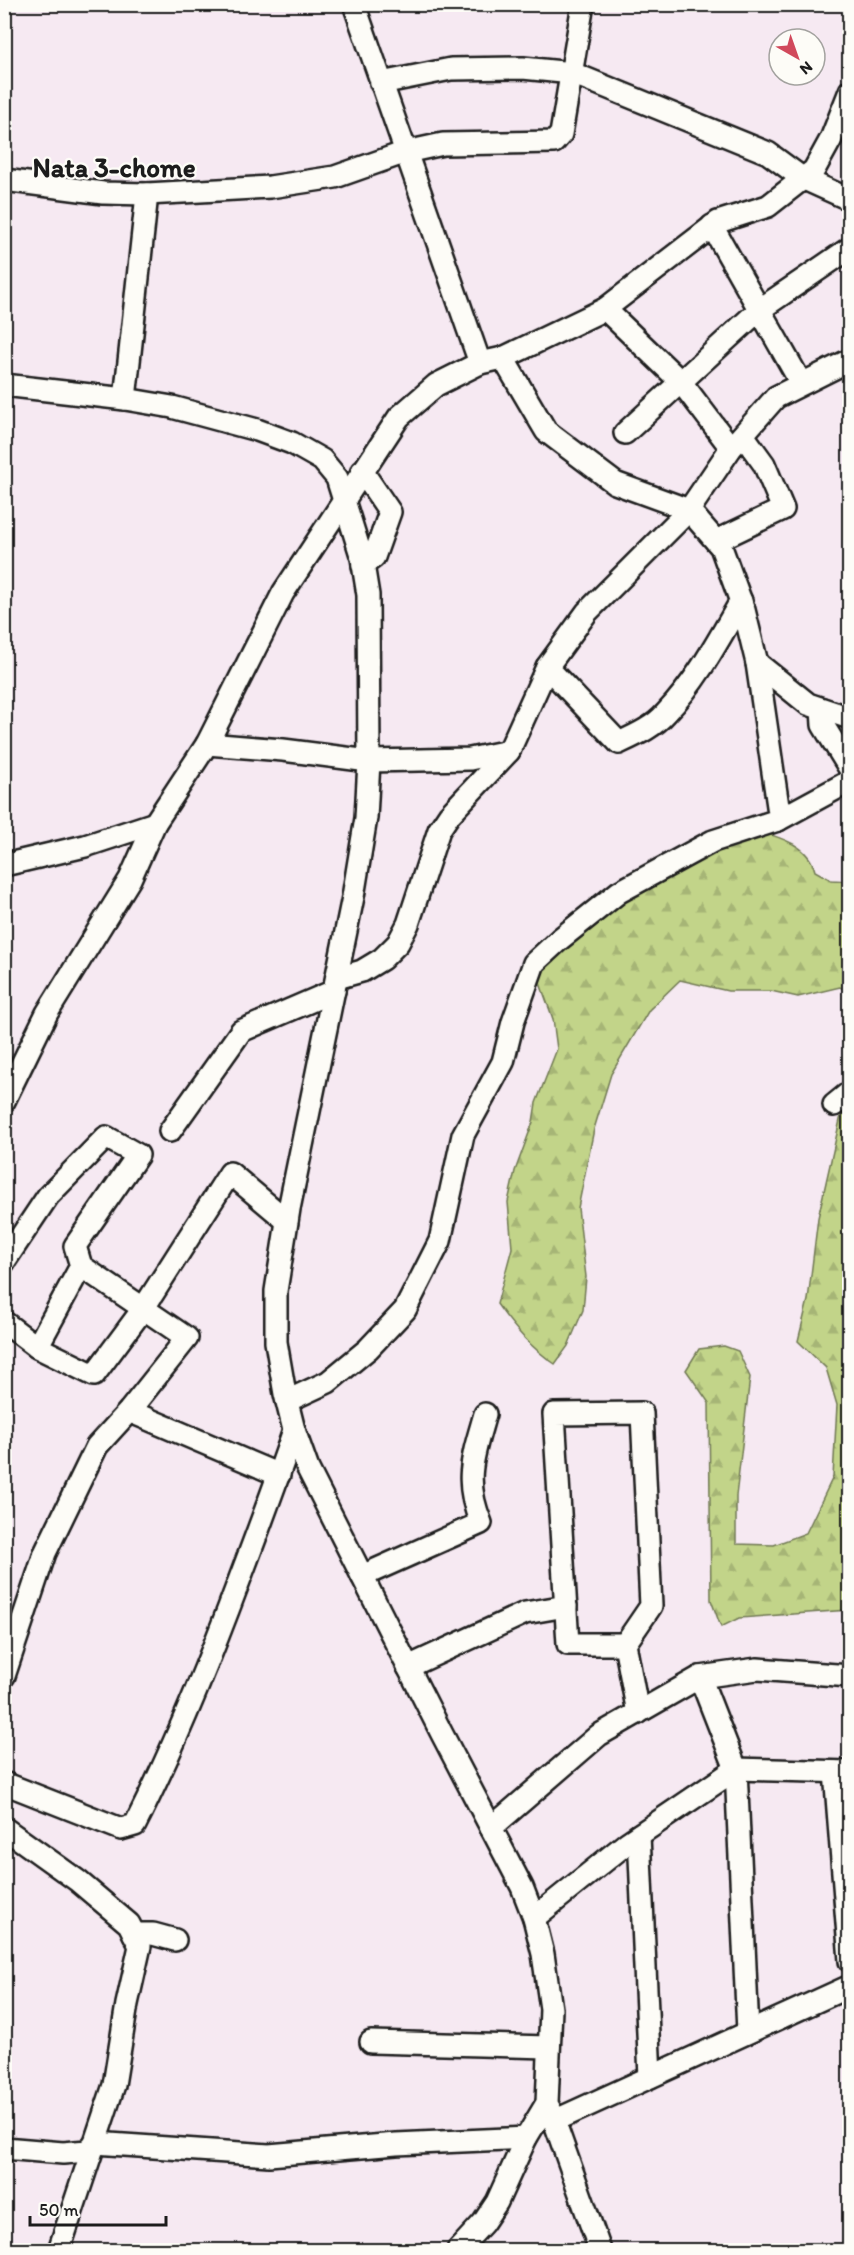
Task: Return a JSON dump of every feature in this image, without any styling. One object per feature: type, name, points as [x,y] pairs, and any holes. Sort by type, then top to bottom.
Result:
[{"type":"street","points":[[354,4],[480,363]]},
{"type":"street","points":[[4,180],[103,193],[147,194],[270,187],[335,177],[406,152],[443,144],[555,142],[561,134],[583,4]]},
{"type":"street","points":[[381,83],[451,69],[524,68],[572,73],[768,153],[802,178],[844,197],[849,197]]},
{"type":"street","points":[[4,1101],[47,1013],[130,879],[156,823],[207,744],[283,593],[399,417],[436,385],[480,363],[503,358],[606,309],[718,222],[768,206],[814,170],[831,139],[849,91]]},
{"type":"street","points":[[125,399],[147,194]]},
{"type":"street","points":[[712,226],[801,383]]},
{"type":"street","points":[[625,433],[759,310],[849,248]]},
{"type":"street","points":[[606,309],[681,382],[737,442],[764,464],[783,509],[716,540]]},
{"type":"street","points":[[503,358],[546,431],[615,483],[689,510],[722,547],[741,601],[757,663],[779,813],[778,820]]},
{"type":"street","points":[[170,1131],[241,1031],[362,971],[382,959],[398,943],[408,924],[439,830],[449,815],[509,751],[547,667],[587,612],[689,510],[737,442],[776,397],[849,360]]},
{"type":"street","points":[[4,386],[125,399],[194,413],[258,430],[292,443],[322,460],[337,478],[344,498],[363,565],[368,595],[369,761],[366,819],[287,1221],[276,1291],[276,1342],[294,1430],[308,1469],[522,1887],[534,1918],[543,1954],[551,2008],[550,2112],[600,2250]]},
{"type":"street","points":[[362,471],[390,512],[374,557],[363,565]]},
{"type":"street","points":[[547,667],[619,743],[642,732],[666,714],[693,679],[741,601]]},
{"type":"street","points":[[757,663],[808,704],[849,718]]},
{"type":"street","points":[[822,709],[823,725],[849,769]]},
{"type":"street","points":[[207,744],[283,750],[369,761],[470,759],[509,751]]},
{"type":"street","points":[[287,1401],[328,1382],[368,1349],[405,1311],[440,1240],[463,1135],[503,1062],[513,1022],[534,963],[619,892],[713,841],[778,820],[849,782]]},
{"type":"street","points":[[4,865],[85,846],[156,823]]},
{"type":"street","points":[[4,1262],[48,1196],[106,1137],[138,1155],[75,1246],[81,1266],[187,1338],[129,1411],[97,1446],[50,1542],[10,1644],[4,1676]]},
{"type":"street","points":[[4,1322],[37,1347],[94,1375],[143,1309],[230,1173],[287,1221]]},
{"type":"street","points":[[37,1347],[81,1266]]},
{"type":"street","points":[[129,1411],[279,1475]]},
{"type":"street","points":[[626,1644],[568,1644],[554,1414],[642,1413],[651,1606],[626,1644],[638,1713]]},
{"type":"street","points":[[362,1576],[481,1523],[472,1502],[471,1466],[485,1414]]},
{"type":"street","points":[[4,1783],[121,1829],[135,1825],[166,1764],[203,1676],[294,1430]]},
{"type":"street","points":[[408,1667],[525,1613],[566,1606]]},
{"type":"street","points":[[491,1828],[599,1735],[700,1677],[757,1669],[849,1676]]},
{"type":"street","points":[[700,1677],[736,1769],[748,2032]]},
{"type":"street","points":[[534,1918],[639,1835],[736,1769],[842,1772],[849,1961]]},
{"type":"street","points":[[4,1828],[78,1881],[129,1924],[140,1946],[127,2004],[114,2085],[59,2250]]},
{"type":"street","points":[[639,1835],[650,2077]]},
{"type":"street","points":[[134,1934],[153,1934],[175,1940]]},
{"type":"street","points":[[458,2250],[483,2223],[497,2202],[526,2138],[550,2112],[650,2077],[849,1986]]},
{"type":"street","points":[[371,2042],[549,2047]]},
{"type":"street","points":[[4,2148],[63,2153],[87,2151],[95,2143],[269,2155],[396,2144],[526,2138]]},
{"type":"green space","points":[[748,828],[779,837],[798,847],[811,861],[815,871],[831,880],[849,881],[849,993],[840,987],[798,997],[771,991],[728,991],[680,980],[649,1010],[611,1074],[594,1129],[578,1208],[586,1277],[583,1310],[568,1346],[555,1364],[523,1337],[497,1304],[512,1248],[508,1202],[515,1171],[533,1122],[536,1103],[557,1049],[553,1019],[536,972],[605,911],[665,879]]},
{"type":"green space","points":[[849,1080],[849,1610],[739,1618],[721,1627],[711,1600],[709,1403],[686,1370],[699,1349],[724,1346],[738,1351],[750,1377],[736,1496],[736,1544],[774,1545],[806,1533],[833,1477],[837,1405],[826,1368],[798,1341],[808,1300],[818,1218]]},
{"type":"district","name":"Nata 3-chome","points":[[114,167]]}]
